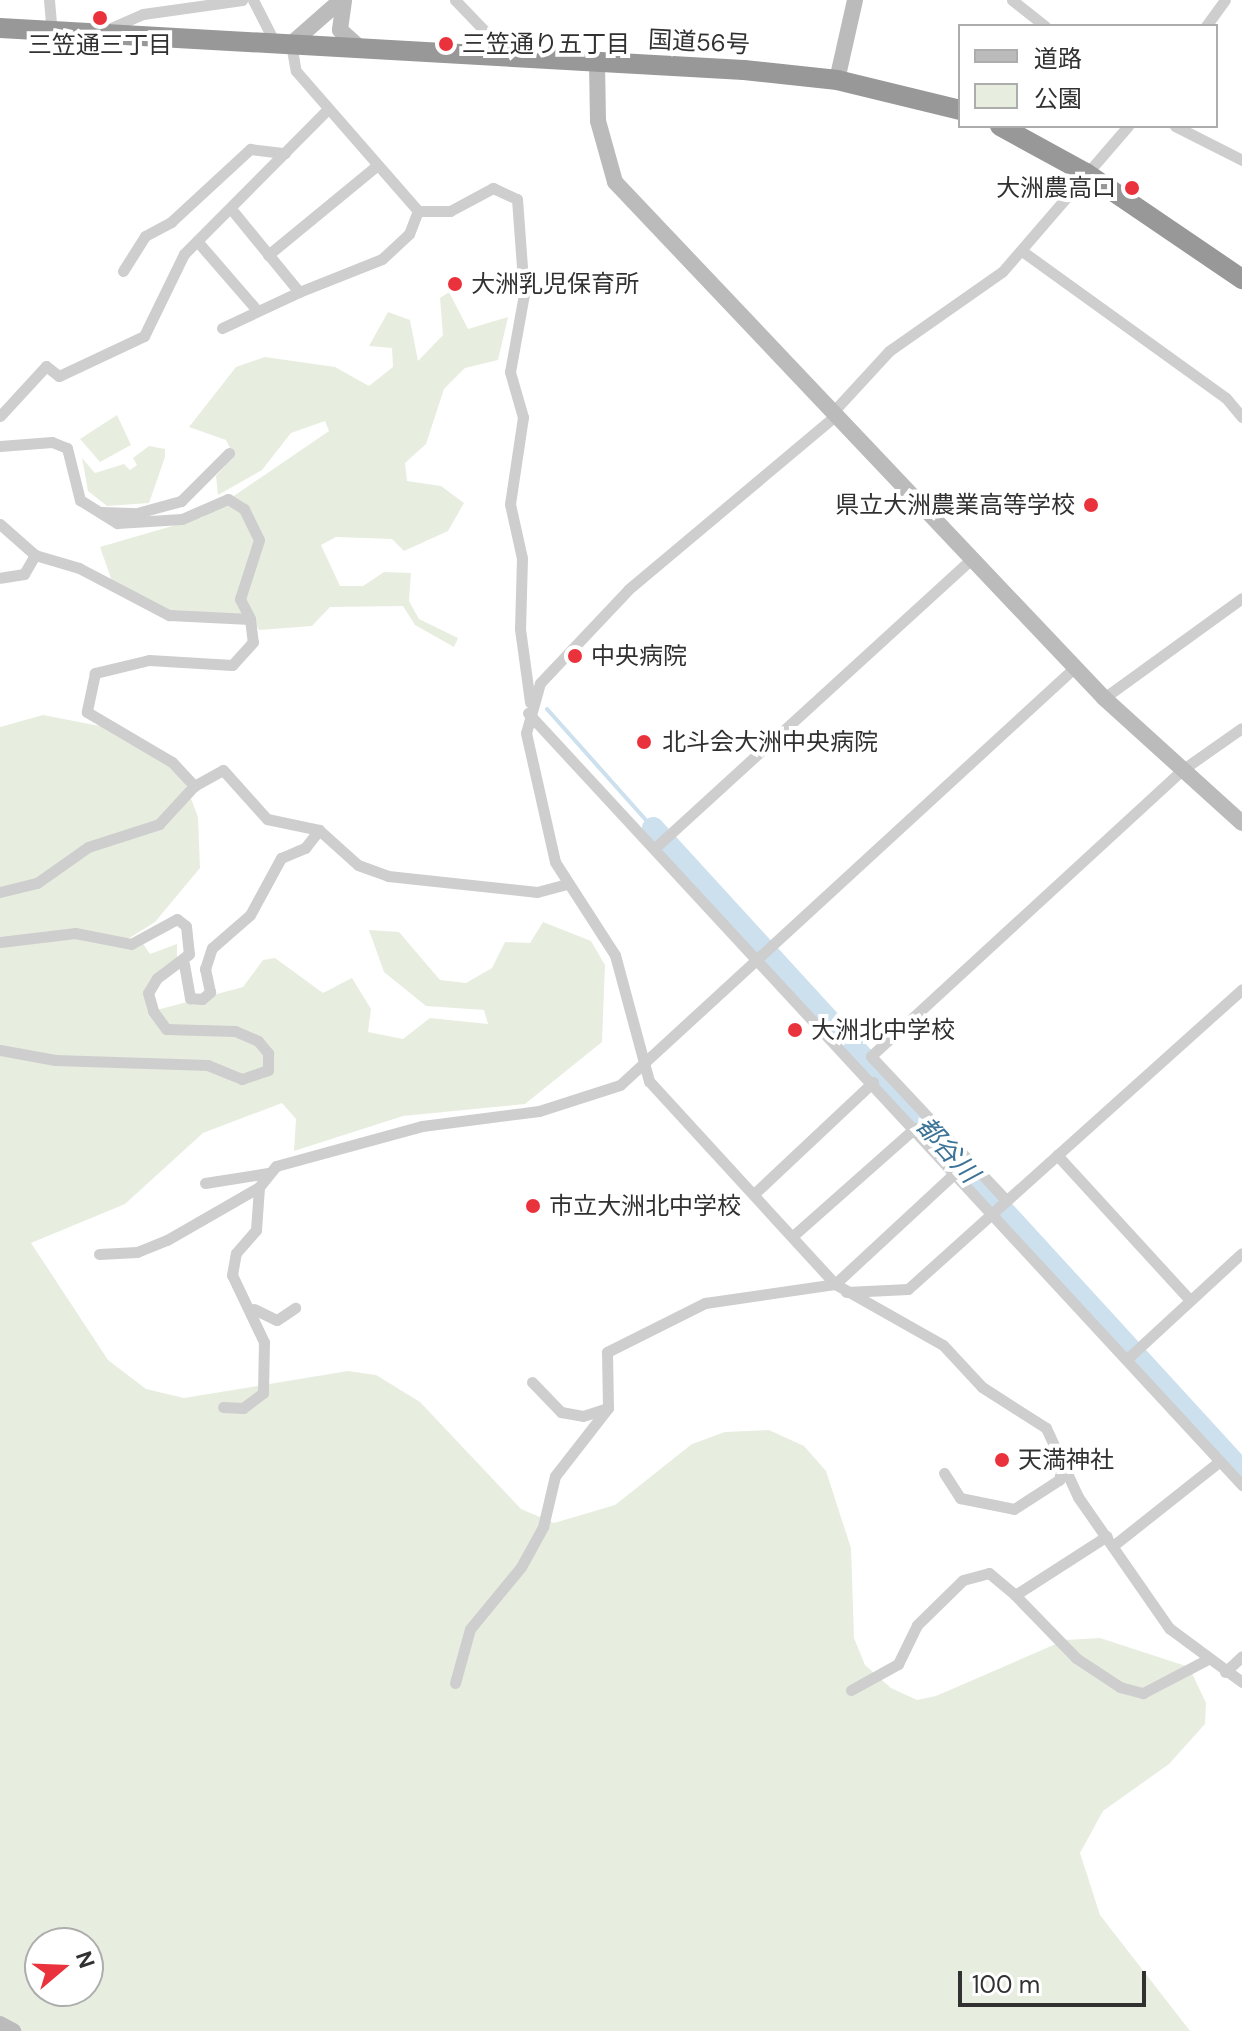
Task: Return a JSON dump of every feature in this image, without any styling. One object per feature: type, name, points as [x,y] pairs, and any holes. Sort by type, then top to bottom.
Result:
[{"type":"highway","name":"国道56号","points":[[0,28],[837,80],[958,110]]},
{"type":"highway","points":[[1004,128],[1086,173],[1242,279]]},
{"type":"street","points":[[49,0],[52,32]]},
{"type":"street","points":[[97,34],[143,14],[242,0]]},
{"type":"street","points":[[253,0],[283,44],[296,71],[326,111],[418,211],[450,211],[493,188],[517,199],[524,219],[524,294],[510,372],[522,437],[510,504],[522,558],[520,629],[529,707],[531,774],[564,885],[615,955],[649,1081],[794,1235],[835,1284],[943,1345],[982,1387],[1030,1412],[1046,1428],[1062,1466],[1169,1628],[1206,1660],[1242,1682]]},
{"type":"street","points":[[283,44],[343,0]]},
{"type":"street","points":[[343,0],[336,16],[340,30],[360,48]]},
{"type":"street","points":[[455,0],[511,59]]},
{"type":"street","points":[[837,80],[855,0]]},
{"type":"street","points":[[1012,0],[1042,24]]},
{"type":"street","points":[[1207,24],[1225,0]]},
{"type":"street","points":[[597,63],[598,121],[615,182],[1104,698],[1242,823]]},
{"type":"street","points":[[0,416],[46,366],[59,376],[144,336],[197,241],[232,210],[326,111]]},
{"type":"street","points":[[529,707],[593,623],[834,414],[889,351],[1022,251],[1126,128]]},
{"type":"street","points":[[1179,128],[1242,160]]},
{"type":"street","points":[[123,271],[147,234],[171,222],[250,149],[285,153]]},
{"type":"street","points":[[268,255],[375,167]]},
{"type":"street","points":[[232,210],[299,292]]},
{"type":"street","points":[[222,328],[255,308],[382,259],[409,234],[418,211]]},
{"type":"street","points":[[197,241],[255,308]]},
{"type":"street","points":[[1022,251],[1226,398],[1242,417]]},
{"type":"street","points":[[0,446],[52,442],[67,448],[80,500],[117,523],[182,519],[228,499],[244,509],[259,540],[240,599],[250,619],[253,642],[232,665],[149,660],[95,673],[87,712],[172,762],[194,786]]},
{"type":"street","points":[[80,500],[117,515],[167,506],[194,493],[229,453]]},
{"type":"street","points":[[0,524],[27,541],[35,555],[79,568],[169,615],[250,619]]},
{"type":"street","points":[[0,578],[24,574],[35,555]]},
{"type":"street","points":[[662,841],[972,558]]},
{"type":"street","points":[[1104,698],[1242,598]]},
{"type":"street","points":[[205,1183],[268,1173],[379,1135],[592,1098],[644,1064],[1075,667]]},
{"type":"street","points":[[529,707],[662,841],[1000,1206],[1242,1485]]},
{"type":"street","points":[[866,1061],[1182,770],[1242,728]]},
{"type":"street","points":[[0,892],[37,883],[88,847],[159,824],[194,786],[223,770],[267,819],[319,830],[358,865],[388,876],[537,892],[564,885]]},
{"type":"street","points":[[0,942],[75,933],[131,944],[177,919],[191,941],[184,964],[190,998],[202,999],[210,992],[205,969],[212,948],[250,915],[281,858],[305,848],[319,830]]},
{"type":"street","points":[[0,1050],[55,1060],[208,1065],[256,1079],[268,1070],[268,1053],[258,1041],[235,1031],[166,1029],[153,1011],[148,993],[157,978],[184,964]]},
{"type":"street","points":[[846,1292],[908,1289],[1242,989]]},
{"type":"street","points":[[866,1061],[873,1082],[915,1128],[956,1172],[1000,1206]]},
{"type":"street","points":[[755,1193],[873,1082]]},
{"type":"street","points":[[794,1235],[915,1128]]},
{"type":"street","points":[[1057,1155],[1190,1300]]},
{"type":"street","points":[[455,1683],[470,1629],[521,1567],[543,1527],[555,1476],[608,1408],[605,1371],[617,1343],[705,1303],[835,1284],[956,1172]]},
{"type":"street","points":[[99,1254],[137,1252],[167,1240],[259,1187],[268,1173]]},
{"type":"street","points":[[223,1407],[243,1408],[263,1393],[264,1342],[254,1309],[232,1275],[236,1253],[256,1230],[259,1187]]},
{"type":"street","points":[[1132,1355],[1242,1253]]},
{"type":"street","points":[[254,1309],[277,1320],[295,1308]]},
{"type":"street","points":[[532,1382],[561,1412],[583,1416],[608,1408]]},
{"type":"street","points":[[1015,1595],[1110,1540],[1220,1461]]},
{"type":"street","points":[[944,1473],[960,1498],[1014,1509],[1059,1480],[1062,1466]]},
{"type":"street","points":[[851,1690],[898,1664],[917,1625],[963,1580],[989,1573],[1015,1595],[1076,1658],[1120,1687],[1143,1693],[1206,1660]]},
{"type":"street","points":[[1225,1672],[1242,1656]]},
{"type":"street","points":[[0,2024],[13,2031]]},
{"type":"green space","points":[[449,292],[468,329],[508,317],[498,360],[465,368],[444,389],[426,444],[405,463],[407,481],[441,486],[464,503],[448,531],[404,551],[392,539],[336,537],[321,545],[340,586],[363,586],[384,572],[411,573],[409,601],[419,619],[458,638],[454,647],[415,625],[403,606],[330,607],[312,626],[259,630],[252,617],[172,611],[114,587],[100,547],[203,517],[329,431],[325,421],[291,433],[262,470],[218,495],[216,476],[234,456],[226,440],[189,427],[236,367],[265,357],[335,367],[369,386],[393,367],[392,348],[369,346],[388,312],[410,320],[418,361],[443,335],[440,298]]},
{"type":"green space","points":[[117,415],[131,445],[100,462],[80,439]]},
{"type":"green space","points":[[149,446],[165,449],[165,457],[149,503],[107,506],[88,491],[82,458],[95,473],[124,464],[130,470],[137,465],[133,458]]},
{"type":"green space","points":[[43,715],[131,732],[184,780],[198,817],[200,868],[155,922],[120,944],[140,939],[150,954],[177,944],[177,957],[148,993],[153,1011],[243,987],[263,960],[275,958],[323,993],[352,978],[371,1009],[368,1032],[403,1039],[430,1018],[488,1024],[484,1010],[426,1006],[384,972],[369,930],[399,932],[440,980],[466,983],[492,968],[505,942],[530,943],[543,922],[591,941],[605,965],[602,1042],[525,1104],[403,1116],[294,1151],[296,1119],[282,1103],[203,1133],[125,1204],[31,1243],[108,1360],[146,1389],[184,1398],[348,1371],[376,1375],[420,1402],[521,1509],[554,1523],[615,1505],[692,1444],[725,1432],[769,1430],[804,1446],[826,1471],[851,1548],[854,1638],[865,1665],[891,1688],[917,1700],[936,1696],[1065,1640],[1100,1638],[1189,1667],[1206,1703],[1205,1724],[1169,1764],[1103,1811],[1080,1853],[1100,1915],[1190,2031],[0,2031],[0,727]]},
{"type":"waterway","points":[[547,709],[653,828]]},
{"type":"waterway","name":"都谷川","points":[[653,828],[1242,1471]]},
{"type":"place","name":"三笠通三丁目","points":[[100,18]]},
{"type":"place","name":"三笠通り五丁目","points":[[446,44]]},
{"type":"place","name":"大洲農高口","points":[[1132,188]]},
{"type":"place","name":"大洲乳児保育所","points":[[455,284]]},
{"type":"place","name":"県立大洲農業高等学校","points":[[1091,505]]},
{"type":"place","name":"中央病院","points":[[575,656]]},
{"type":"place","name":"北斗会大洲中央病院","points":[[644,742]]},
{"type":"place","name":"大洲北中学校","points":[[795,1030]]},
{"type":"place","name":"市立大洲北中学校","points":[[533,1206]]},
{"type":"place","name":"天満神社","points":[[1002,1460]]}]
